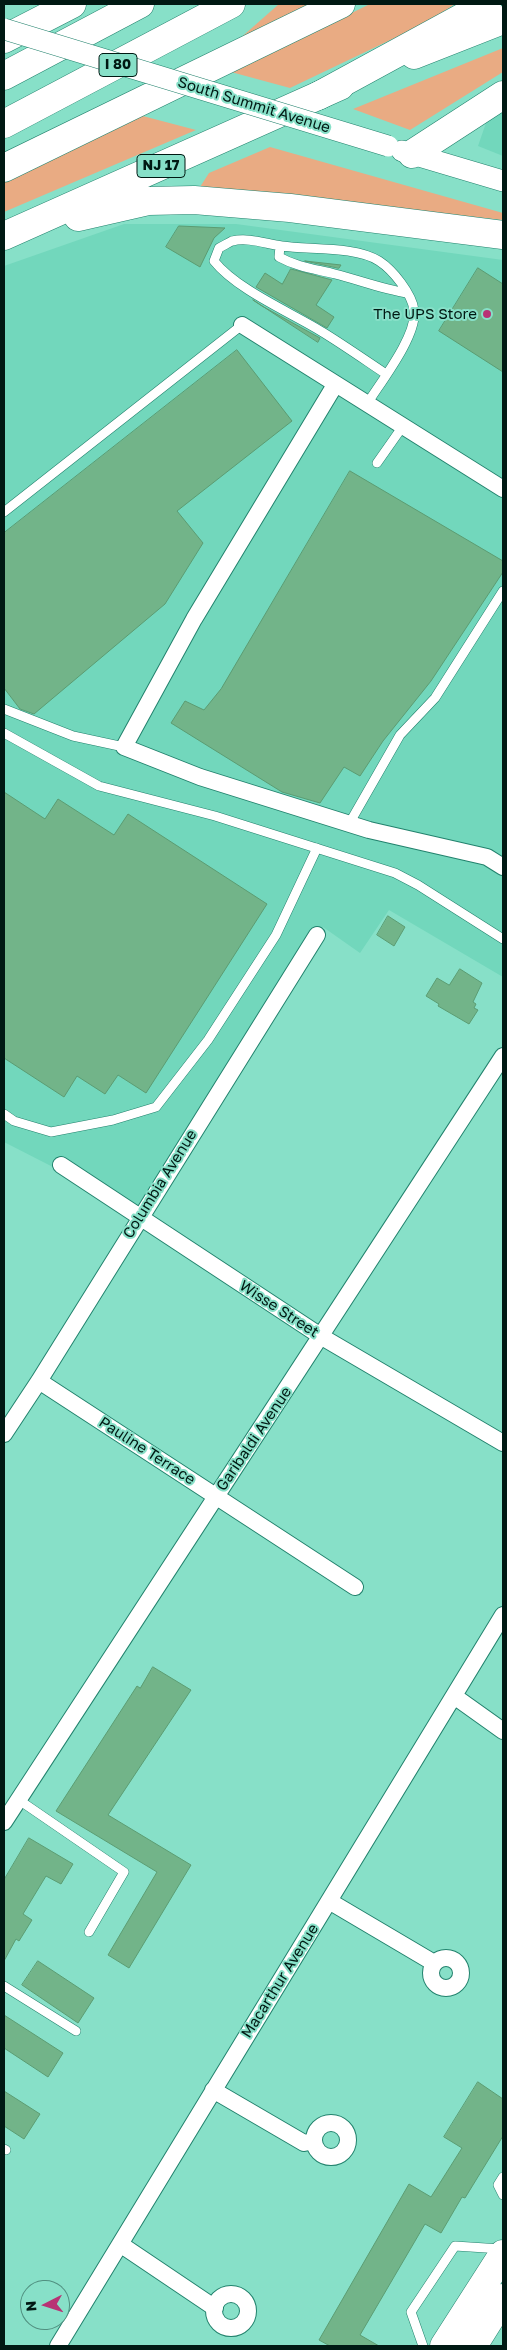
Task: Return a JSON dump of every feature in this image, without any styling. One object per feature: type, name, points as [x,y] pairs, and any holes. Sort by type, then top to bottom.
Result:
[{"type":"highway","points":[[4,39],[72,4]]},
{"type":"highway","points":[[4,76],[140,4]]},
{"type":"highway","name":"I 80","points":[[4,124],[231,4]]},
{"type":"highway","points":[[4,168],[341,4]]},
{"type":"highway","points":[[318,96],[487,4]]},
{"type":"highway","name":"NJ 17","points":[[4,236],[318,96],[503,20]]},
{"type":"highway","points":[[400,150],[503,95]]},
{"type":"highway","points":[[4,244],[77,217],[112,208],[168,200],[290,208],[503,235]]},
{"type":"highway","points":[[444,2346],[503,2254]]},
{"type":"highway","points":[[473,2346],[503,2298]]},
{"type":"street","name":"South Summit Avenue","points":[[4,29],[503,181]]},
{"type":"street","points":[[242,326],[503,490]]},
{"type":"street","points":[[335,385],[194,619],[124,747],[200,777],[349,824],[487,857],[503,867]]},
{"type":"street","name":"Columbia Avenue","points":[[4,1434],[317,935]]},
{"type":"street","name":"Garibaldi Avenue","points":[[4,1822],[322,1337],[503,1056]]},
{"type":"street","name":"Wisse Street","points":[[61,1165],[322,1337],[503,1443]]},
{"type":"street","name":"Pauline Terrace","points":[[39,1381],[354,1586]]},
{"type":"street","name":"Macarthur Avenue","points":[[58,2346],[503,1615]]},
{"type":"street","points":[[454,1696],[503,1732]]},
{"type":"street","points":[[329,1901],[434,1963]]},
{"type":"street","points":[[213,2090],[304,2143],[314,2141]]},
{"type":"street","points":[[120,2244],[214,2308]]},
{"type":"lane","points":[[367,404],[386,374],[413,327],[414,310],[407,293],[389,270],[380,262],[370,257],[355,253],[280,246],[255,240],[233,241],[219,248],[214,261],[221,270],[252,292],[324,333],[386,374]]},
{"type":"lane","points":[[280,246],[279,257],[293,265],[335,274],[386,290],[407,293]]},
{"type":"lane","points":[[4,512],[242,326]]},
{"type":"lane","points":[[377,463],[403,426]]},
{"type":"lane","points":[[349,824],[400,735],[435,698],[503,591]]},
{"type":"lane","points":[[4,709],[25,719],[73,736],[124,747]]},
{"type":"lane","points":[[4,733],[98,786],[215,816],[395,873],[503,940]]},
{"type":"lane","points":[[4,1114],[14,1121],[50,1132],[113,1120],[156,1107],[208,1040],[276,934],[317,848]]},
{"type":"lane","points":[[18,1800],[124,1872],[89,1932]]},
{"type":"lane","points":[[4,1986],[76,2031]]},
{"type":"lane","points":[[503,2177],[498,2185],[503,2195]]},
{"type":"lane","points":[[423,2346],[411,2312],[455,2246],[503,2250]]},
{"type":"shaded area","points":[[279,4],[312,4],[237,41]]},
{"type":"shaded area","points":[[370,4],[455,4],[428,22],[290,88],[231,72]]},
{"type":"shaded area","points":[[503,48],[503,72],[410,130],[353,109]]},
{"type":"shaded area","points":[[503,110],[503,156],[478,146],[487,120]]},
{"type":"shaded area","points":[[139,115],[196,130],[4,212],[4,179]]},
{"type":"shaded area","points":[[270,147],[503,213],[503,220],[200,187],[209,173]]},
{"type":"shaded area","points":[[124,224],[236,224],[503,260],[503,977],[389,910],[360,953],[323,927],[139,1211],[4,1142],[4,266]]},
{"type":"building","points":[[179,226],[225,228],[214,238],[200,267],[166,247]]},
{"type":"building","points":[[305,261],[341,265],[339,268]]},
{"type":"building","points":[[478,268],[503,284],[503,372],[439,331]]},
{"type":"building","points":[[291,269],[332,280],[316,305],[334,317],[327,328],[256,287],[265,273],[282,284]]},
{"type":"building","points":[[264,307],[320,338],[318,342]]},
{"type":"building","points":[[237,350],[292,421],[177,511],[203,543],[165,604],[34,714],[20,709],[4,688],[4,533]]},
{"type":"building","points":[[350,471],[503,561],[503,572],[431,681],[383,741],[360,776],[344,767],[320,803],[282,792],[171,723],[185,701],[204,710],[221,689]]},
{"type":"building","points":[[4,792],[45,819],[58,799],[114,835],[128,814],[267,904],[146,1093],[118,1075],[105,1094],[77,1076],[64,1097],[4,1058]]},
{"type":"building","points":[[388,916],[405,927],[394,946],[377,935]]},
{"type":"building","points":[[460,969],[482,983],[473,1002],[476,1004],[474,1008],[478,1010],[469,1024],[438,1006],[439,1004],[426,996],[437,978],[449,985]]},
{"type":"building","points":[[153,1667],[191,1690],[108,1815],[191,1865],[129,1968],[108,1955],[157,1872],[56,1811],[137,1686],[140,1688]]},
{"type":"building","points":[[29,1838],[73,1864],[61,1884],[46,1876],[23,1914],[32,1920],[19,1941],[16,1939],[4,1961],[4,1880]]},
{"type":"building","points":[[38,1961],[94,1998],[78,2023],[22,1985]]},
{"type":"building","points":[[4,2015],[63,2053],[48,2077],[4,2048]]},
{"type":"building","points":[[478,2082],[503,2099],[503,2136],[465,2198],[462,2197],[441,2233],[425,2224],[360,2335],[379,2346],[330,2346],[319,2340],[409,2184],[431,2197],[462,2148],[444,2137]]},
{"type":"building","points":[[4,2091],[40,2114],[24,2139],[4,2126]]},
{"type":"place","name":"The UPS Store","points":[[487,314]]}]
